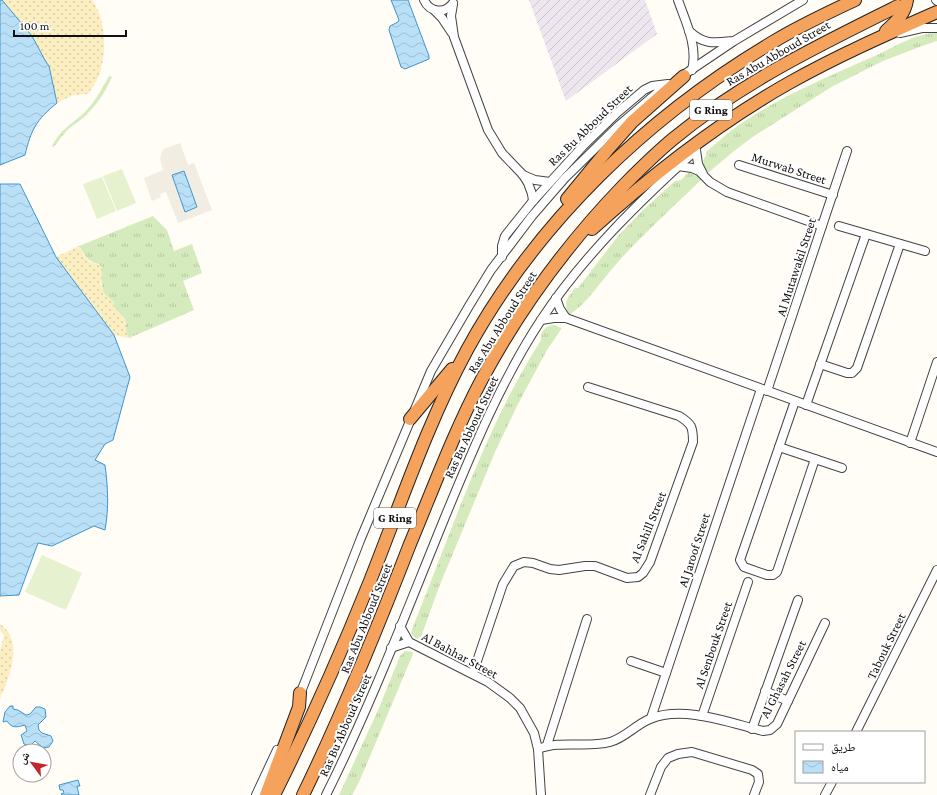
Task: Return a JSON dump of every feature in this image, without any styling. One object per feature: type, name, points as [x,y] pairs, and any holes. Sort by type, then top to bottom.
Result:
[{"type":"highway","name":"Ras Abu Abboud Street","points":[[274,795],[310,722],[369,582],[429,429],[467,351],[504,290],[533,250],[577,199],[603,173],[677,108],[727,72],[776,41],[855,0]]},
{"type":"highway","name":"Ras Abu Abboud Street","points":[[303,795],[355,683],[463,416],[500,346],[526,305],[559,259],[608,200],[651,158],[692,124],[746,86],[777,68],[816,46],[903,3]]},
{"type":"highway","points":[[878,39],[900,18],[906,7],[903,3]]},
{"type":"highway","points":[[559,259],[611,212],[695,143],[761,99],[878,39],[937,12]]},
{"type":"highway","points":[[533,250],[570,195],[613,144],[641,114],[688,73]]},
{"type":"highway","points":[[410,419],[467,351]]},
{"type":"highway","points":[[266,795],[299,707],[300,693]]},
{"type":"street","points":[[424,0],[430,8],[442,18],[454,37],[492,138],[502,153],[523,175],[530,188],[533,201]]},
{"type":"street","points":[[678,0],[689,31],[694,51],[694,62],[688,73]]},
{"type":"street","name":"Ras Bu Abboud Street","points":[[256,795],[278,749],[361,538],[431,371],[491,270],[532,216],[565,178],[617,126],[668,84],[688,73],[734,41],[803,0]]},
{"type":"street","points":[[434,10],[445,10],[453,2]]},
{"type":"street","points":[[453,2],[451,16],[454,37]]},
{"type":"street","points":[[878,39],[922,28],[937,28]]},
{"type":"street","name":"Ras Bu Abboud Street","points":[[689,31],[696,37],[706,42],[720,43],[734,41]]},
{"type":"street","name":"Ras Bu Abboud Street","points":[[502,257],[502,246],[505,236],[533,201],[583,146],[618,112],[644,90],[652,86],[668,84]]},
{"type":"street","name":"Ras Bu Abboud Street","points":[[326,795],[363,717],[483,425],[510,372],[556,298],[604,240],[630,212],[724,124]]},
{"type":"street","points":[[696,150],[698,164],[706,178]]},
{"type":"street","name":"Al Mutawakil Street","points":[[764,390],[833,195],[847,151]]},
{"type":"street","name":"Murwab Street","points":[[739,165],[833,195]]},
{"type":"street","points":[[678,166],[692,168],[699,171],[718,188],[727,192],[822,226]]},
{"type":"street","points":[[523,175],[535,180],[550,182]]},
{"type":"street","points":[[839,226],[925,252]]},
{"type":"street","points":[[806,405],[866,234]]},
{"type":"street","points":[[820,364],[846,374],[852,373],[857,368],[900,244]]},
{"type":"street","points":[[556,298],[560,309],[566,318]]},
{"type":"street","points":[[541,320],[566,318],[937,452]]},
{"type":"street","points":[[910,443],[937,362]]},
{"type":"street","name":"Al Sahill Street","points":[[473,673],[503,584],[514,566],[524,562],[559,570],[595,566],[627,578],[638,577],[643,573],[650,562],[693,442],[693,432],[691,426],[687,420],[679,416],[588,387]]},
{"type":"street","name":"Al Jaroof Street","points":[[651,718],[764,390]]},
{"type":"street","points":[[795,401],[740,560],[744,567],[767,575],[773,575],[777,572],[815,459]]},
{"type":"street","points":[[779,447],[842,468]]},
{"type":"street","name":"Tabouk Street","points":[[856,731],[937,570]]},
{"type":"street","name":"Al Senbouk Street","points":[[702,716],[748,582]]},
{"type":"street","name":"Al Ghasah Street","points":[[752,729],[798,600]]},
{"type":"street","points":[[547,745],[587,619]]},
{"type":"street","name":"Al Ghasah Street","points":[[538,749],[547,745],[583,745],[610,742],[622,737],[651,718],[664,715],[683,714],[702,716],[752,729],[763,731],[770,730],[777,724],[825,623]]},
{"type":"street","name":"Al Bahhar Street","points":[[400,626],[408,642],[473,673],[510,698],[520,708],[527,720],[534,734],[538,749]]},
{"type":"street","name":"Al Bahhar Street","points":[[391,648],[408,642]]},
{"type":"street","points":[[631,661],[666,673]]},
{"type":"street","points":[[765,692],[788,701]]},
{"type":"street","points":[[538,749],[541,795]]},
{"type":"street","points":[[650,795],[661,767],[668,758],[678,754],[692,752],[752,770],[758,774],[759,782],[754,795]]},
{"type":"street","points":[[825,795],[831,783]]},
{"type":"shaded area","points":[[529,0],[645,0],[657,34],[566,101]]},
{"type":"shaded area","points":[[180,143],[188,165],[194,163],[212,210],[178,223],[166,192],[160,194],[161,197],[152,201],[144,178],[163,170],[160,159],[164,149]],"holes":[[[184,171],[197,207],[172,176]]]},
{"type":"green space","points":[[937,33],[937,41],[883,61],[833,86],[754,136],[709,172],[704,167],[703,161],[706,152],[736,127],[769,106],[906,41],[921,35]]},
{"type":"green space","points":[[109,76],[112,77],[96,104],[83,118],[68,129],[56,145],[52,147],[58,136],[92,104]]},
{"type":"green space","points":[[122,169],[136,203],[117,211],[103,176]]},
{"type":"green space","points":[[688,173],[693,173],[701,178],[701,180],[638,241],[583,304],[569,315],[566,307],[568,298],[575,288],[578,288],[618,236],[643,210],[675,181],[681,180]]},
{"type":"green space","points":[[102,177],[116,211],[97,219],[83,184]]},
{"type":"green space","points":[[153,216],[167,230],[174,251],[192,244],[202,273],[183,281],[194,310],[129,338],[125,331],[125,319],[115,309],[113,301],[107,297],[103,291],[99,264],[89,260],[79,246]]},
{"type":"green space","points":[[553,325],[562,328],[547,350],[518,404],[495,452],[439,587],[421,637],[417,639],[411,634],[412,629],[455,518],[486,445],[502,409],[541,340],[542,332],[545,328]]},
{"type":"green space","points":[[42,555],[82,573],[66,610],[25,592]]},
{"type":"green space","points":[[405,651],[412,652],[413,654],[360,780],[352,795],[339,795],[379,708],[400,656]]},
{"type":"sand","points":[[2,0],[92,0],[100,15],[104,33],[104,52],[99,76],[88,94],[73,95],[57,103],[46,62],[22,24]]},
{"type":"sand","points":[[79,246],[84,256],[88,260],[102,267],[101,282],[103,291],[113,301],[115,309],[124,318],[129,338],[114,335],[56,257]]},
{"type":"sand","points":[[0,624],[8,631],[12,640],[13,660],[11,670],[0,699],[0,652],[4,635],[0,630]]},
{"type":"water","points":[[0,0],[2,0],[32,36],[49,66],[57,103],[39,120],[35,126],[25,155],[0,165]]},
{"type":"water","points":[[391,0],[408,0],[429,56],[429,59],[405,69],[401,67],[389,30],[390,26],[399,20]]},
{"type":"water","points":[[184,171],[197,207],[185,212],[172,175]]},
{"type":"water","points":[[0,184],[20,184],[56,257],[114,335],[130,377],[113,440],[105,444],[95,460],[105,465],[108,498],[105,530],[94,526],[52,546],[38,543],[19,595],[0,596]]},
{"type":"water","points":[[10,706],[13,706],[13,709],[26,715],[30,714],[36,707],[45,709],[46,717],[38,725],[39,730],[42,733],[51,736],[53,741],[52,743],[37,743],[35,741],[33,743],[24,743],[21,735],[27,731],[25,725],[15,727],[7,721],[3,722],[5,712]]},
{"type":"water","points":[[78,780],[80,786],[77,786],[79,795],[61,794],[64,793],[63,790],[60,790],[59,785]]}]
